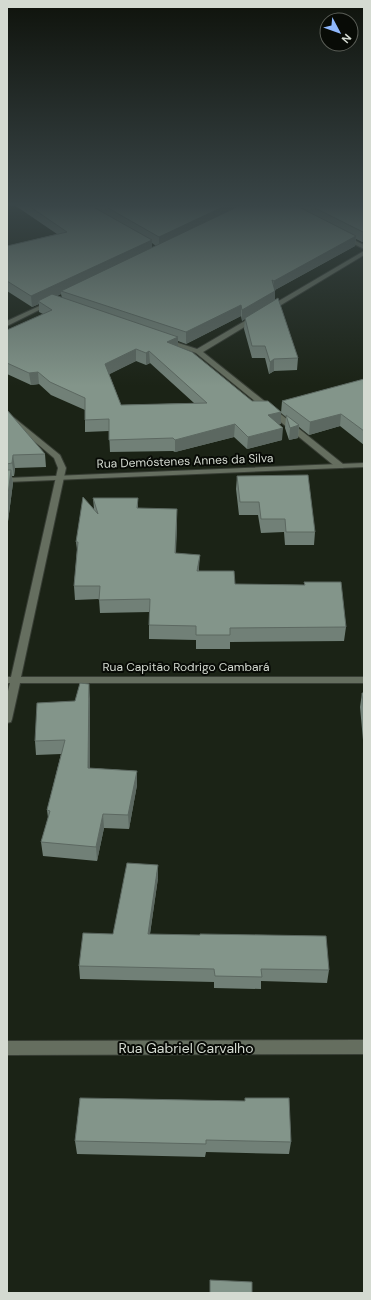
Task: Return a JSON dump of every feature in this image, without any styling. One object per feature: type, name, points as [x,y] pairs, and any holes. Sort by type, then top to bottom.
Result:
[{"type":"street","points":[[198,352],[344,265]]},
{"type":"street","points":[[7,324],[57,302]]},
{"type":"street","points":[[161,339],[198,352],[340,466]]},
{"type":"street","points":[[7,414],[57,457],[62,468],[11,680],[7,719]]},
{"type":"street","name":"Rua Demóstenes Annes da Silva","points":[[7,480],[364,465]]},
{"type":"street","name":"Rua Capitão Rodrigo Cambará","points":[[11,680],[364,680]]},
{"type":"street","name":"Rua Gabriel Carvalho","points":[[7,1048],[364,1047]]},
{"type":"building","points":[[7,265],[99,265],[31,296],[7,281]]},
{"type":"building","points":[[116,265],[304,265],[274,281],[272,280],[275,291],[242,310],[241,305],[186,332],[61,291]]},
{"type":"building","points":[[52,294],[178,337],[167,342],[192,352],[252,401],[268,401],[281,412],[268,415],[283,428],[248,437],[235,424],[175,440],[173,438],[109,440],[109,419],[85,420],[85,398],[50,382],[38,372],[29,373],[7,363],[7,330],[52,310],[38,301]],"holes":[[[136,349],[146,353],[149,351],[207,403],[121,405],[105,364]]]},
{"type":"building","points":[[278,298],[298,358],[274,359],[270,362],[265,346],[252,346],[245,318]]},
{"type":"building","points":[[364,379],[364,431],[341,414],[310,422],[282,401]]},
{"type":"building","points":[[7,410],[45,454],[13,455],[12,463],[7,464]]},
{"type":"building","points":[[286,415],[299,425],[290,428]]},
{"type":"building","points":[[7,470],[11,470],[7,503]]},
{"type":"building","points":[[308,475],[315,532],[286,532],[285,519],[261,519],[259,502],[240,502],[237,476]]},
{"type":"building","points":[[83,497],[98,514],[93,498],[138,498],[137,508],[177,509],[175,553],[200,555],[197,571],[234,571],[235,584],[305,585],[304,582],[341,582],[346,627],[230,628],[230,635],[196,635],[196,626],[149,625],[150,599],[99,600],[100,586],[74,586],[78,542],[76,542]]},
{"type":"building","points":[[80,683],[89,684],[88,768],[137,771],[128,815],[103,814],[96,847],[41,842],[50,811],[47,810],[65,740],[35,741],[37,703],[75,701]]},
{"type":"building","points":[[362,693],[364,693],[364,713]]},
{"type":"building","points":[[127,863],[158,865],[148,934],[326,936],[329,970],[261,969],[262,977],[215,976],[214,969],[79,966],[83,933],[113,934]]},
{"type":"building","points":[[80,1098],[245,1101],[245,1098],[289,1098],[291,1142],[206,1140],[206,1144],[75,1141]]},
{"type":"building","points":[[210,1280],[252,1282],[252,1293],[210,1293]]}]
